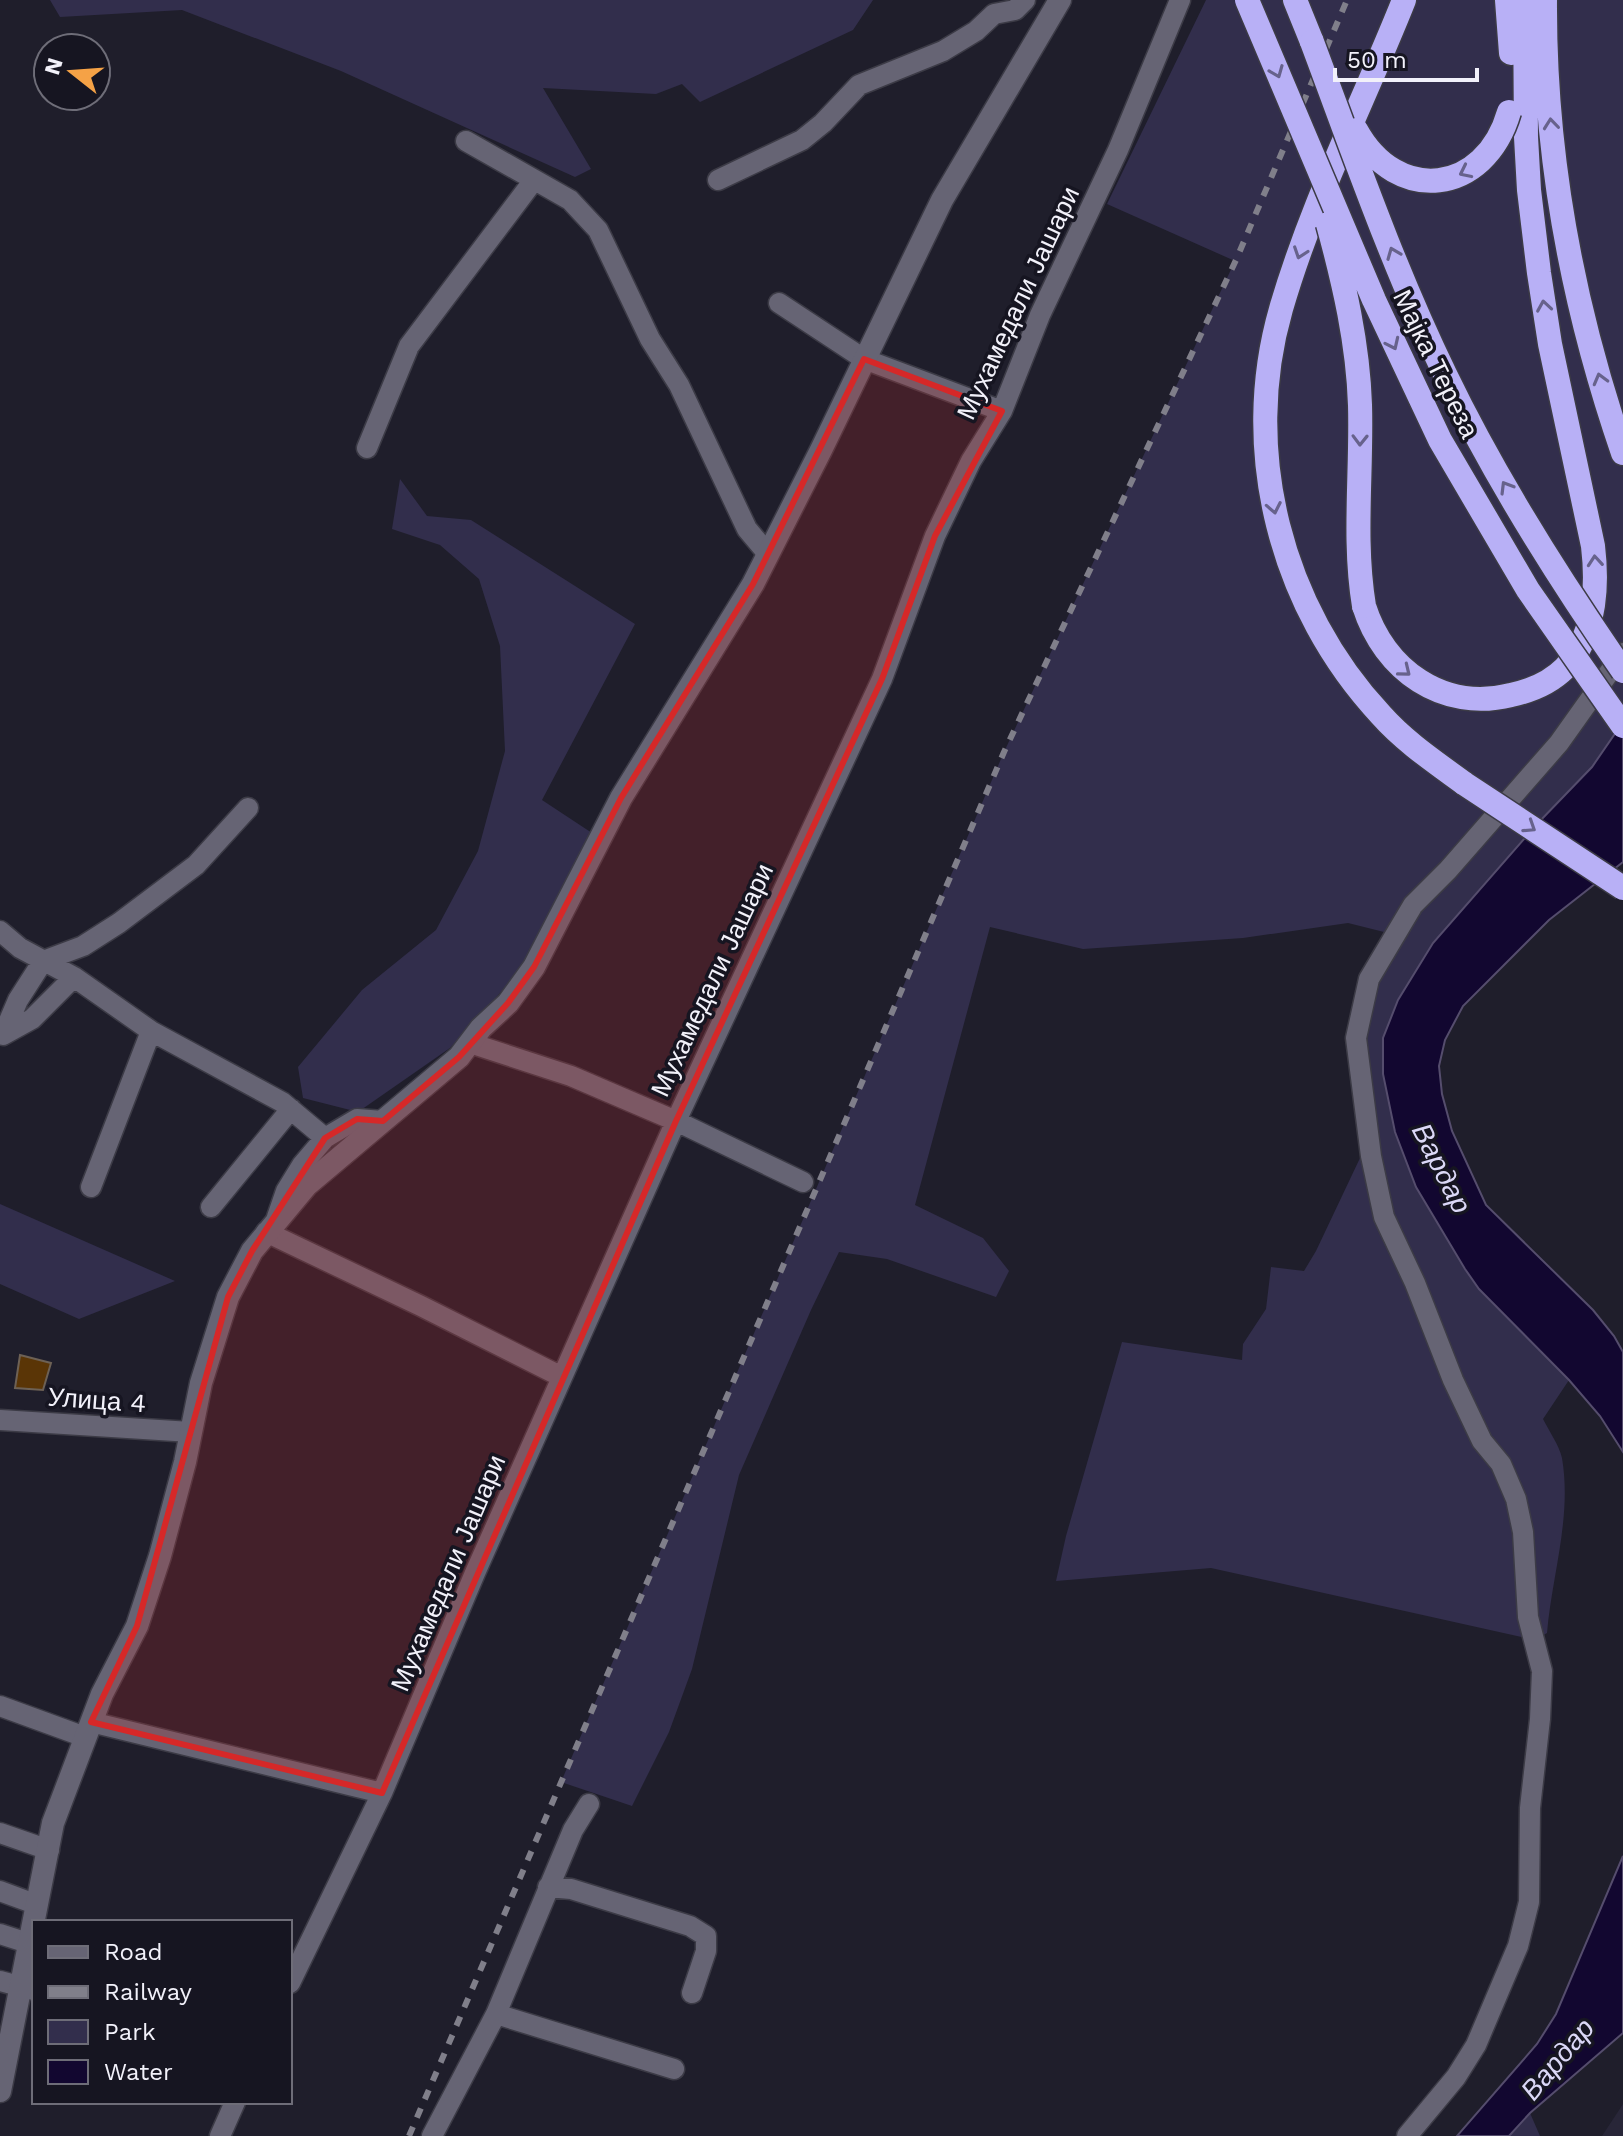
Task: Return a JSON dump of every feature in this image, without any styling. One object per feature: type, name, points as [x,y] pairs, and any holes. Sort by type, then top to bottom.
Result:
[{"type":"highway","name":"Мајка Тереза","points":[[1247,0],[1395,347],[1440,440],[1528,590],[1623,726]]},
{"type":"highway","name":"Мајка Тереза","points":[[1295,0],[1374,208],[1444,372],[1487,455],[1560,578],[1623,671]]},
{"type":"highway","points":[[1404,0],[1316,208],[1281,311],[1268,390],[1267,455],[1274,512],[1289,566],[1308,608],[1356,686],[1382,716],[1418,749],[1465,784],[1623,888]]},
{"type":"highway","points":[[1312,42],[1361,140],[1377,161],[1396,172],[1434,180],[1458,177],[1481,163],[1491,152],[1509,112],[1512,70],[1507,0]]},
{"type":"highway","points":[[1306,144],[1339,264],[1358,367],[1359,567],[1364,606],[1376,638],[1409,675],[1436,690],[1481,699],[1515,694],[1552,679],[1577,650],[1592,614],[1596,569],[1550,344],[1529,190],[1525,0]]},
{"type":"highway","points":[[1545,0],[1550,118],[1564,224],[1579,300],[1623,453]]},
{"type":"main road","points":[[33,1920],[53,1823],[102,1694],[137,1626],[160,1556],[201,1383],[228,1297],[252,1251],[307,1185],[459,1057],[481,1028],[508,1003],[534,967],[621,798],[753,584],[942,200],[1060,0]]},
{"type":"main road","points":[[0,2091],[28,1989],[32,1934]]},
{"type":"street","points":[[718,180],[802,140],[859,85],[943,51],[976,31],[990,7],[1015,10],[1025,0]]},
{"type":"street","name":"Мухамедали Јашари","points":[[292,1979],[382,1793],[676,1121],[882,679],[935,536],[971,461],[1002,411],[1040,315],[1118,150],[1180,0]]},
{"type":"street","points":[[466,141],[570,200],[598,230],[650,339],[679,385],[747,529],[768,554]]},
{"type":"street","points":[[367,448],[409,346],[534,180]]},
{"type":"street","points":[[779,303],[864,359],[1002,411]]},
{"type":"street","points":[[1407,2136],[1456,2077],[1476,2045],[1518,1946],[1529,1902],[1530,1808],[1542,1671],[1528,1617],[1523,1532],[1516,1499],[1501,1464],[1482,1441],[1453,1380],[1415,1283],[1384,1217],[1371,1156],[1356,1038],[1369,979],[1413,905],[1448,870],[1559,743],[1623,653]]},
{"type":"street","points":[[74,977],[32,1019],[3,1035],[18,1000],[43,961],[83,946],[119,923],[196,865],[248,808]]},
{"type":"street","points":[[0,931],[20,948],[74,977],[151,1031],[282,1102],[325,1138]]},
{"type":"street","points":[[91,1187],[151,1031]]},
{"type":"street","points":[[470,1043],[571,1076],[676,1121],[803,1182]]},
{"type":"street","points":[[211,1207],[291,1109]]},
{"type":"street","points":[[383,1121],[357,1119],[325,1138],[302,1165],[286,1191],[271,1226],[562,1377]]},
{"type":"street","name":"Улица 4","points":[[0,1420],[191,1432]]},
{"type":"street","points":[[0,1706],[88,1730],[382,1793]]},
{"type":"street","points":[[432,2136],[496,2014],[573,1830],[589,1804]]},
{"type":"street","points":[[0,1833],[49,1850]]},
{"type":"street","points":[[548,1887],[586,1893],[690,1926],[706,1936],[706,1951],[692,1993]]},
{"type":"street","points":[[0,1891],[35,1904]]},
{"type":"street","points":[[0,1934],[31,1944]]},
{"type":"street","points":[[0,1981],[28,1989]]},
{"type":"street","points":[[496,2014],[674,2069]]},
{"type":"street","points":[[220,2136],[234,2104]]},
{"type":"highlighted area","points":[[864,359],[1002,411],[935,536],[882,679],[676,1121],[382,1793],[91,1722],[137,1626],[228,1297],[252,1251],[325,1138],[357,1119],[383,1121],[459,1057],[508,1003],[534,967],[621,798],[753,584]]},
{"type":"shaded area","points":[[1623,2104],[1623,2136],[1602,2136]]},
{"type":"green space","points":[[50,0],[873,0],[853,30],[700,102],[682,84],[656,94],[543,88],[591,169],[575,177],[341,71],[182,10],[60,17]]},
{"type":"green space","points":[[1206,0],[1623,0],[1623,722],[1592,767],[1479,890],[1398,1000],[1383,1038],[1383,1074],[1395,1132],[1416,1187],[1479,1289],[1569,1380],[1543,1419],[1561,1453],[1565,1502],[1547,1633],[1535,1640],[1211,1568],[1056,1581],[1122,1342],[1242,1360],[1243,1344],[1266,1309],[1271,1267],[1304,1271],[1316,1251],[1369,1139],[1363,1003],[1400,936],[1348,923],[1243,938],[1083,949],[990,927],[915,1205],[983,1238],[1009,1271],[996,1297],[887,1259],[839,1252],[739,1475],[692,1669],[669,1732],[632,1806],[561,1782],[1004,752],[1235,261],[1107,204]]},
{"type":"green space","points":[[400,479],[427,516],[471,520],[635,624],[542,800],[592,833],[520,971],[450,1048],[358,1112],[303,1098],[298,1067],[362,990],[436,930],[478,851],[505,751],[500,646],[479,579],[440,545],[392,529]]},
{"type":"green space","points":[[0,1204],[175,1281],[79,1319],[0,1284]]},
{"type":"green space","points":[[1530,2113],[1540,2136],[1509,2136],[1511,2134]]},
{"type":"water","name":"Вардар","points":[[1623,722],[1623,862],[1549,920],[1463,1006],[1445,1040],[1439,1066],[1442,1094],[1452,1131],[1486,1205],[1593,1310],[1623,1352],[1623,1452],[1600,1416],[1569,1380],[1479,1289],[1416,1187],[1395,1132],[1383,1074],[1383,1038],[1398,1000],[1433,943],[1538,823],[1592,767]]},
{"type":"water","name":"Вардар","points":[[1623,1856],[1623,2033],[1530,2113],[1509,2136],[1457,2136],[1537,2044],[1556,2014]]},
{"type":"building","points":[[20,1355],[51,1363],[43,1390],[15,1388]]},
{"type":"railway","points":[[409,2136],[1004,752],[1236,260],[1347,0]]}]
